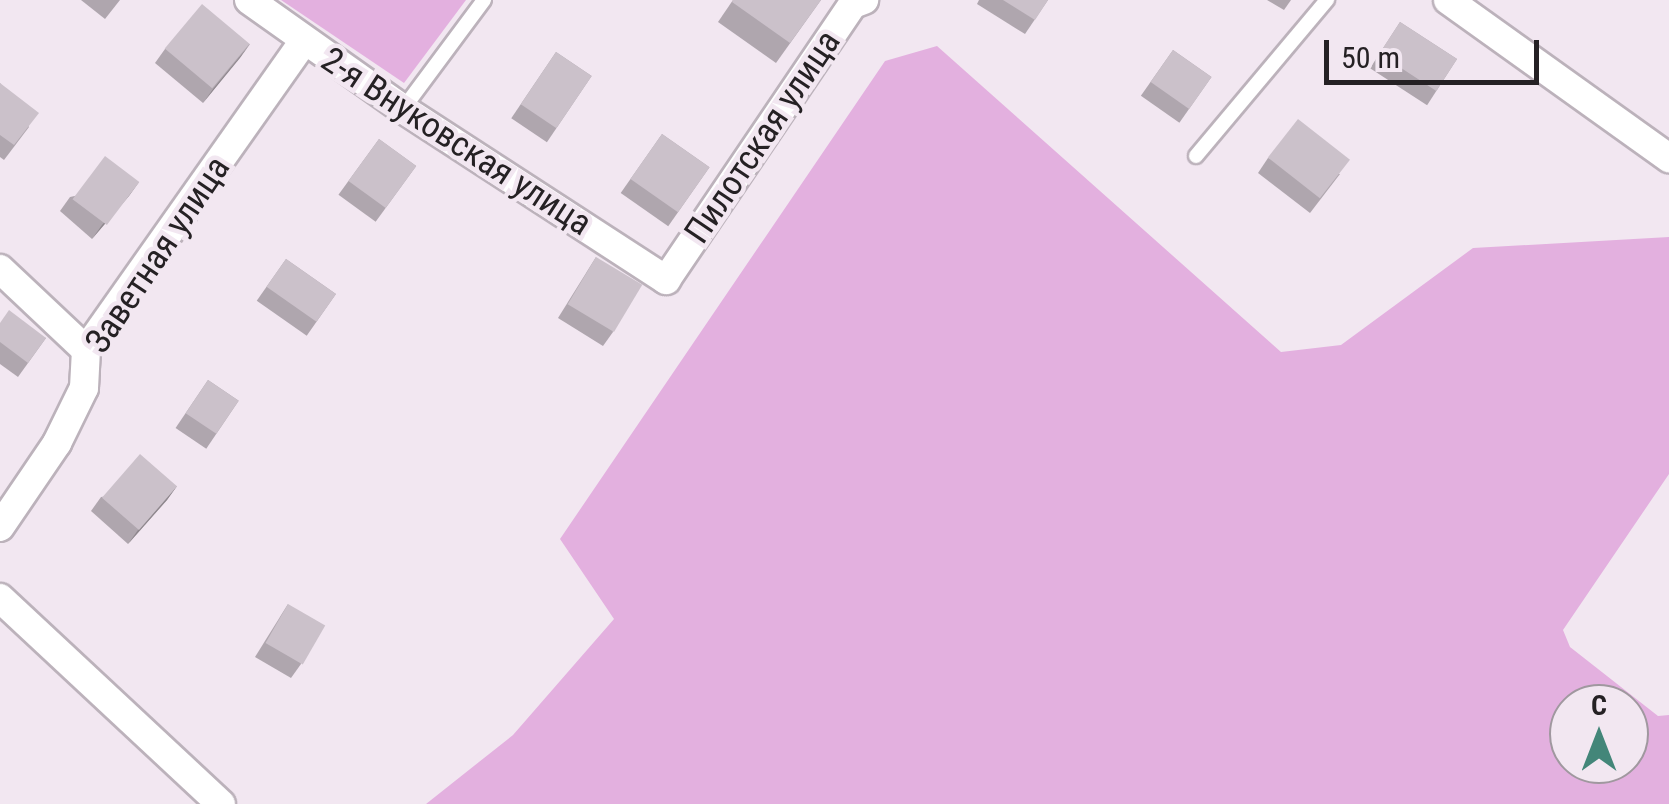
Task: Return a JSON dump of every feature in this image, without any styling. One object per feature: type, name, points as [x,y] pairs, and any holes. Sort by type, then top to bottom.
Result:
[{"type":"street","name":"2-я Внуковская улица","points":[[249,0],[403,108],[666,280]]},
{"type":"street","points":[[1448,0],[1669,158]]},
{"type":"street","name":"Пилотская улица","points":[[666,280],[849,1]]},
{"type":"street","name":"Заветная улица","points":[[0,528],[57,443],[84,388],[86,350],[304,41]]},
{"type":"street","points":[[0,268],[86,350]]},
{"type":"street","points":[[0,598],[221,804]]},
{"type":"lane","points":[[403,108],[484,0]]},
{"type":"lane","points":[[1196,156],[1327,0]]},
{"type":"shaded area","points":[[281,0],[466,0],[404,83]]},
{"type":"shaded area","points":[[937,46],[1281,352],[1341,345],[1473,248],[1669,237],[1669,474],[1563,630],[1570,647],[1617,684],[1549,684],[1549,784],[1649,784],[1649,709],[1658,716],[1669,715],[1669,804],[426,804],[513,735],[614,619],[560,539],[885,61]]},
{"type":"building","points":[[733,0],[821,0],[790,43]]},
{"type":"building","points":[[1003,0],[1048,0],[1035,20]]},
{"type":"building","points":[[202,4],[249,44],[212,88],[165,48]]},
{"type":"building","points":[[1400,22],[1457,59],[1436,91],[1379,54]]},
{"type":"building","points":[[1173,50],[1212,77],[1189,109],[1151,82]]},
{"type":"building","points":[[556,52],[592,76],[556,128],[521,104]]},
{"type":"building","points":[[0,83],[39,113],[14,145],[0,135]]},
{"type":"building","points":[[1298,119],[1350,160],[1320,198],[1268,158]]},
{"type":"building","points":[[662,134],[710,167],[678,212],[630,179]]},
{"type":"building","points":[[379,139],[416,166],[386,208],[348,181]]},
{"type":"building","points":[[105,156],[139,182],[107,225],[73,199]]},
{"type":"building","points":[[596,257],[642,285],[614,332],[568,304]]},
{"type":"building","points":[[286,259],[336,294],[316,322],[266,287]]},
{"type":"building","points":[[9,310],[46,338],[28,363],[0,342],[0,323]]},
{"type":"building","points":[[208,380],[239,401],[216,434],[186,413]]},
{"type":"building","points":[[140,454],[177,486],[139,530],[102,498]]},
{"type":"building","points":[[288,604],[325,626],[303,664],[266,643]]}]
